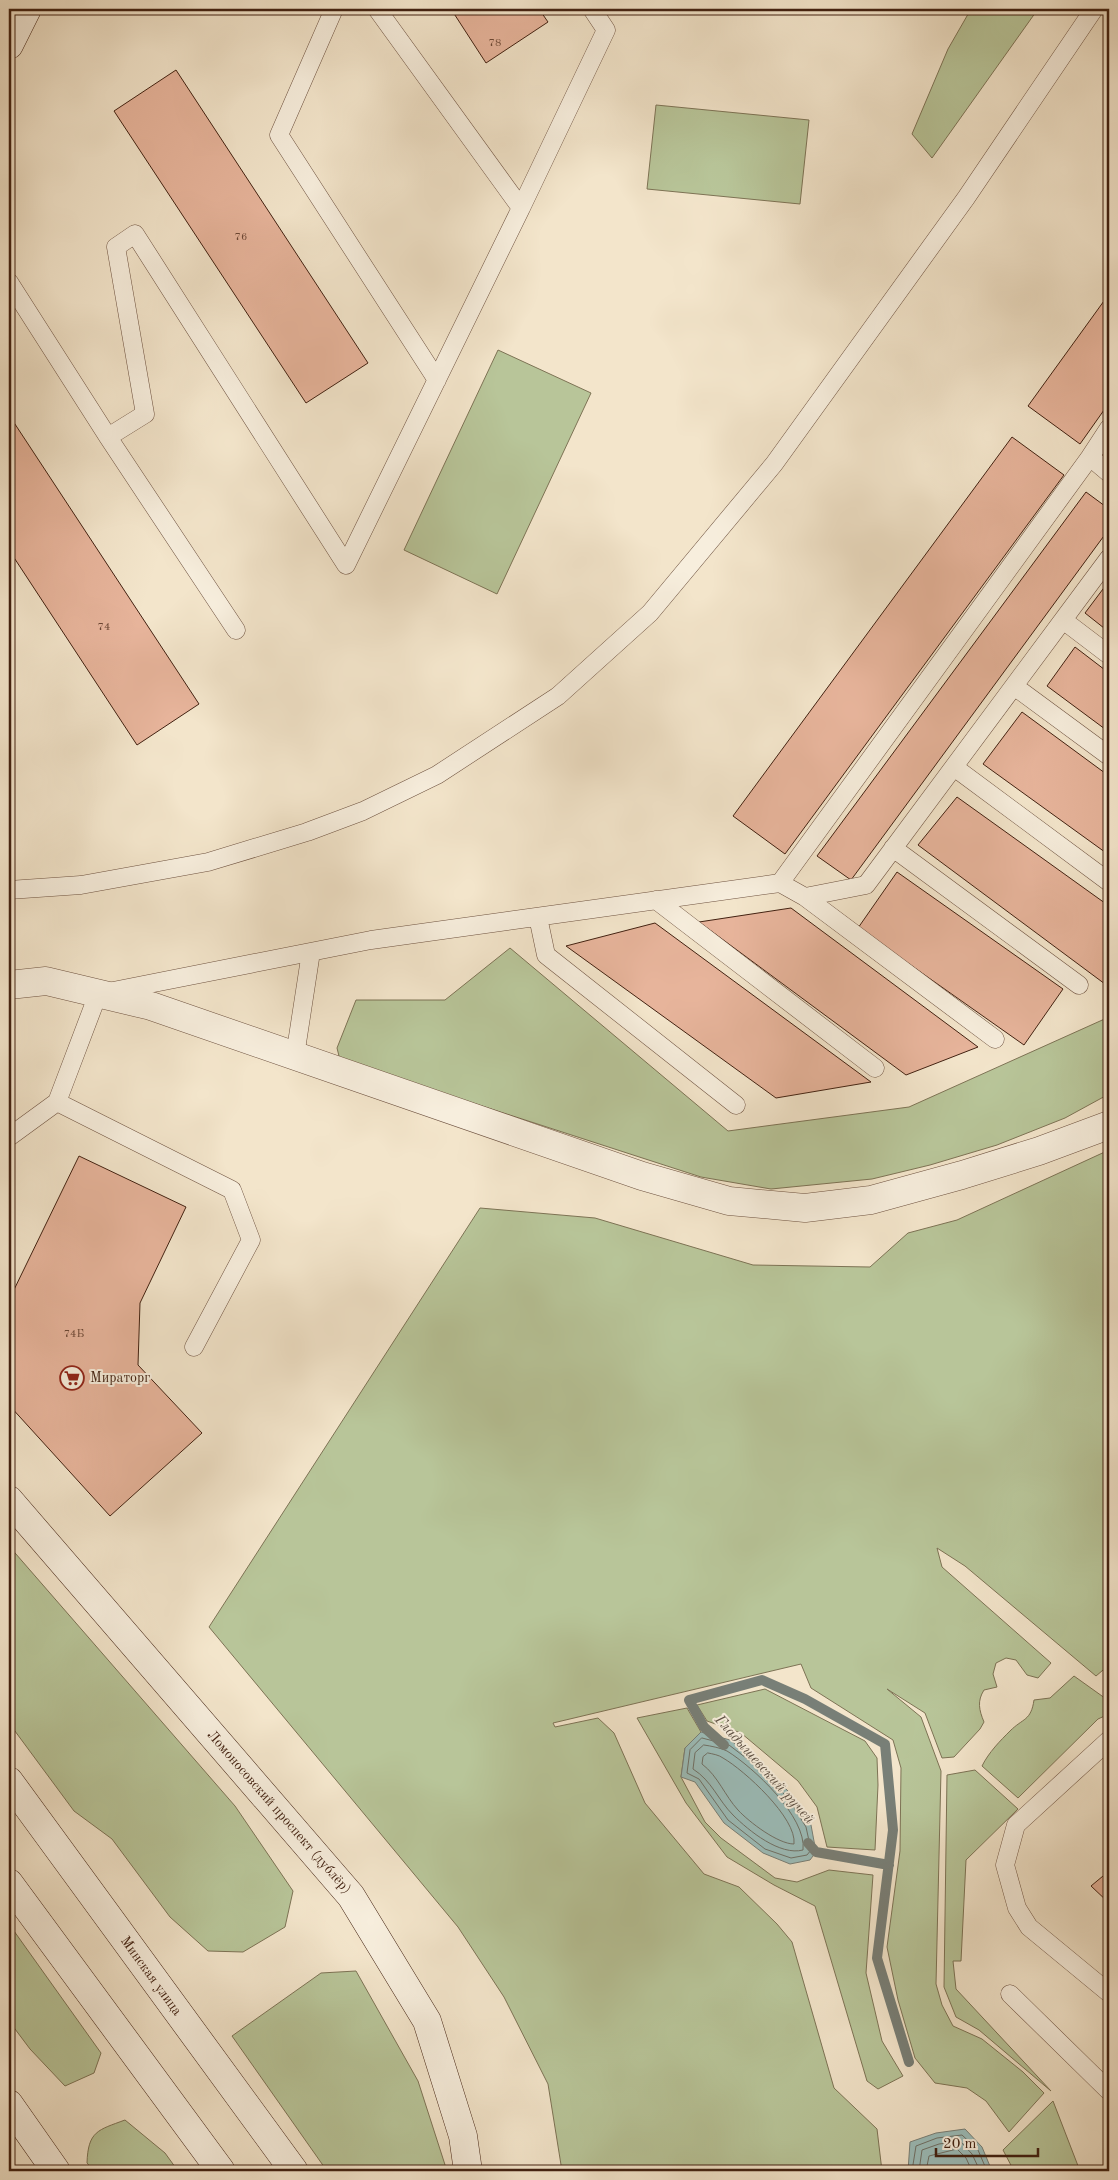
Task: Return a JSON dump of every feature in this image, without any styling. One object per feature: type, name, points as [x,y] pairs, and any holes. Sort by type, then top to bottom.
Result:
[{"type":"main road","points":[[9,45],[27,9]]},
{"type":"main road","points":[[9,985],[46,982],[151,1006],[642,1176],[729,1201],[805,1208],[871,1200],[1038,1151],[1109,1126]]},
{"type":"main road","name":"Ломоносовский проспект (дублёр)","points":[[9,1500],[351,1896],[427,2021],[463,2136],[468,2171]]},
{"type":"main road","name":"Минская улица","points":[[9,1781],[294,2171]]},
{"type":"main road","points":[[9,1883],[221,2171]]},
{"type":"main road","points":[[9,2104],[56,2171]]},
{"type":"lane","points":[[334,9],[279,135],[437,380]]},
{"type":"lane","points":[[377,9],[521,208]]},
{"type":"lane","points":[[108,437],[145,414],[116,248],[135,234],[346,565],[606,30],[592,9]]},
{"type":"lane","points":[[9,890],[81,886],[208,862],[307,832],[363,811],[437,775],[558,696],[650,613],[774,464],[966,198],[1094,9]]},
{"type":"lane","points":[[9,282],[108,437],[236,630]]},
{"type":"lane","points":[[780,883],[1090,457],[1109,428]]},
{"type":"lane","points":[[1090,457],[1109,473]]},
{"type":"lane","points":[[805,897],[866,885],[1109,558]]},
{"type":"lane","points":[[1063,620],[1109,655]]},
{"type":"lane","points":[[1014,686],[1109,756]]},
{"type":"lane","points":[[954,767],[1109,882]]},
{"type":"lane","points":[[894,848],[1079,985]]},
{"type":"lane","points":[[9,1137],[57,1102],[98,994],[371,940],[780,883],[805,897],[995,1039]]},
{"type":"lane","points":[[656,900],[875,1068]]},
{"type":"lane","points":[[538,916],[546,955],[736,1105]]},
{"type":"lane","points":[[295,1056],[311,952]]},
{"type":"lane","points":[[57,1102],[232,1190],[251,1240],[194,1347]]},
{"type":"lane","points":[[1109,1740],[1016,1825],[1005,1865],[1017,1908],[1030,1927],[1109,1993]]},
{"type":"lane","points":[[1010,1994],[1109,2091]]},
{"type":"green space","points":[[971,9],[1038,9],[932,158],[912,134],[948,49]]},
{"type":"green space","points":[[656,105],[809,120],[800,204],[647,189]]},
{"type":"green space","points":[[498,350],[591,393],[497,594],[404,550]]},
{"type":"green space","points":[[510,948],[728,1131],[909,1107],[1109,1017],[1109,1094],[1065,1118],[997,1145],[930,1165],[872,1179],[771,1189],[701,1177],[340,1060],[337,1048],[356,1000],[445,1000]]},
{"type":"green space","points":[[1109,1150],[1109,1665],[1096,1676],[965,1566],[937,1548],[942,1567],[1051,1663],[1038,1678],[1027,1675],[1016,1660],[1006,1658],[996,1663],[993,1674],[997,1687],[984,1690],[980,1698],[980,1710],[984,1722],[980,1729],[954,1757],[942,1758],[925,1713],[887,1689],[921,1717],[941,1771],[936,1984],[942,2005],[953,2026],[982,2039],[1023,2072],[1044,2093],[1009,2132],[986,2101],[967,2088],[935,2083],[915,2058],[898,2000],[887,1947],[900,1851],[901,1768],[893,1740],[811,1688],[801,1664],[553,1723],[555,1727],[598,1718],[614,1733],[645,1803],[704,1874],[739,1887],[777,1924],[792,1942],[834,2088],[877,2129],[882,2171],[562,2171],[548,2084],[504,1997],[458,1927],[209,1627],[480,1208],[595,1218],[753,1265],[870,1267],[908,1233],[957,1220]]},
{"type":"green space","points":[[9,1546],[235,1806],[293,1891],[285,1927],[243,1952],[208,1951],[170,1917],[112,1839],[74,1811],[9,1723]]},
{"type":"green space","points":[[1074,1676],[1109,1701],[1109,1714],[1098,1719],[1018,1798],[982,1766],[988,1756],[1010,1731],[1029,1716],[1034,1700],[1050,1698]]},
{"type":"green space","points":[[765,1689],[865,1741],[877,1758],[878,1785],[875,1850],[827,1847],[817,1807],[798,1781],[741,1733],[707,1721],[697,1705]]},
{"type":"green space","points":[[687,1708],[701,1732],[685,1748],[681,1777],[705,1822],[721,1838],[775,1878],[797,1882],[829,1870],[873,1875],[866,1973],[882,2041],[903,2076],[878,2089],[867,2081],[815,1906],[774,1885],[727,1857],[686,1803],[637,1718]]},
{"type":"green space","points":[[975,1770],[1018,1809],[966,1860],[961,1961],[953,1961],[956,1989],[1051,2091],[979,2030],[956,2017],[944,1987],[947,1775]]},
{"type":"green space","points":[[9,1924],[101,2053],[94,2073],[65,2086],[30,2049],[9,2021]]},
{"type":"green space","points":[[356,1971],[418,2081],[447,2171],[327,2171],[232,2036],[321,1973]]},
{"type":"green space","points":[[1053,2101],[1080,2171],[1014,2171],[1003,2150]]},
{"type":"green space","points":[[125,2120],[165,2153],[178,2171],[94,2171],[87,2163],[92,2138],[96,2133],[108,2126]]},
{"type":"water","points":[[701,1732],[730,1740],[757,1760],[792,1795],[811,1825],[816,1852],[810,1860],[790,1864],[763,1853],[724,1823],[695,1782],[681,1777],[685,1748]]},
{"type":"water","points":[[965,2129],[982,2147],[992,2171],[908,2171],[910,2142],[936,2133]]},
{"type":"building","points":[[451,9],[539,9],[548,22],[486,63]]},
{"type":"building","points":[[176,70],[368,363],[306,403],[114,111]]},
{"type":"building","points":[[1109,294],[1109,403],[1080,444],[1028,406]]},
{"type":"building","points":[[9,415],[199,704],[137,745],[9,550]]},
{"type":"building","points":[[1012,437],[1064,475],[785,854],[733,816]]},
{"type":"building","points":[[1086,492],[1109,509],[1109,529],[851,880],[817,856]]},
{"type":"building","points":[[1109,581],[1109,632],[1085,613]]},
{"type":"building","points":[[1075,647],[1109,673],[1109,732],[1047,686]]},
{"type":"building","points":[[1022,712],[1109,776],[1109,855],[983,764]]},
{"type":"building","points":[[957,797],[1109,906],[1109,987],[918,845]]},
{"type":"building","points":[[897,872],[1063,989],[1024,1045],[858,928]]},
{"type":"building","points":[[791,908],[978,1047],[906,1075],[699,922]]},
{"type":"building","points":[[655,923],[871,1082],[776,1098],[566,946]]},
{"type":"building","points":[[79,1156],[186,1207],[140,1303],[138,1365],[202,1433],[110,1516],[9,1405],[9,1300]]},
{"type":"building","points":[[1109,1871],[1109,1903],[1091,1886]]},
{"type":"waterway","name":"Гладышевский ручей","points":[[724,1745],[704,1727],[689,1700],[762,1680],[805,1699],[885,1744],[893,1830],[877,1958],[909,2062]]},
{"type":"waterway","name":"Гладышевский ручей","points":[[808,1843],[816,1852],[889,1865]]},
{"type":"place","name":"Мираторг","points":[[72,1378]]}]
